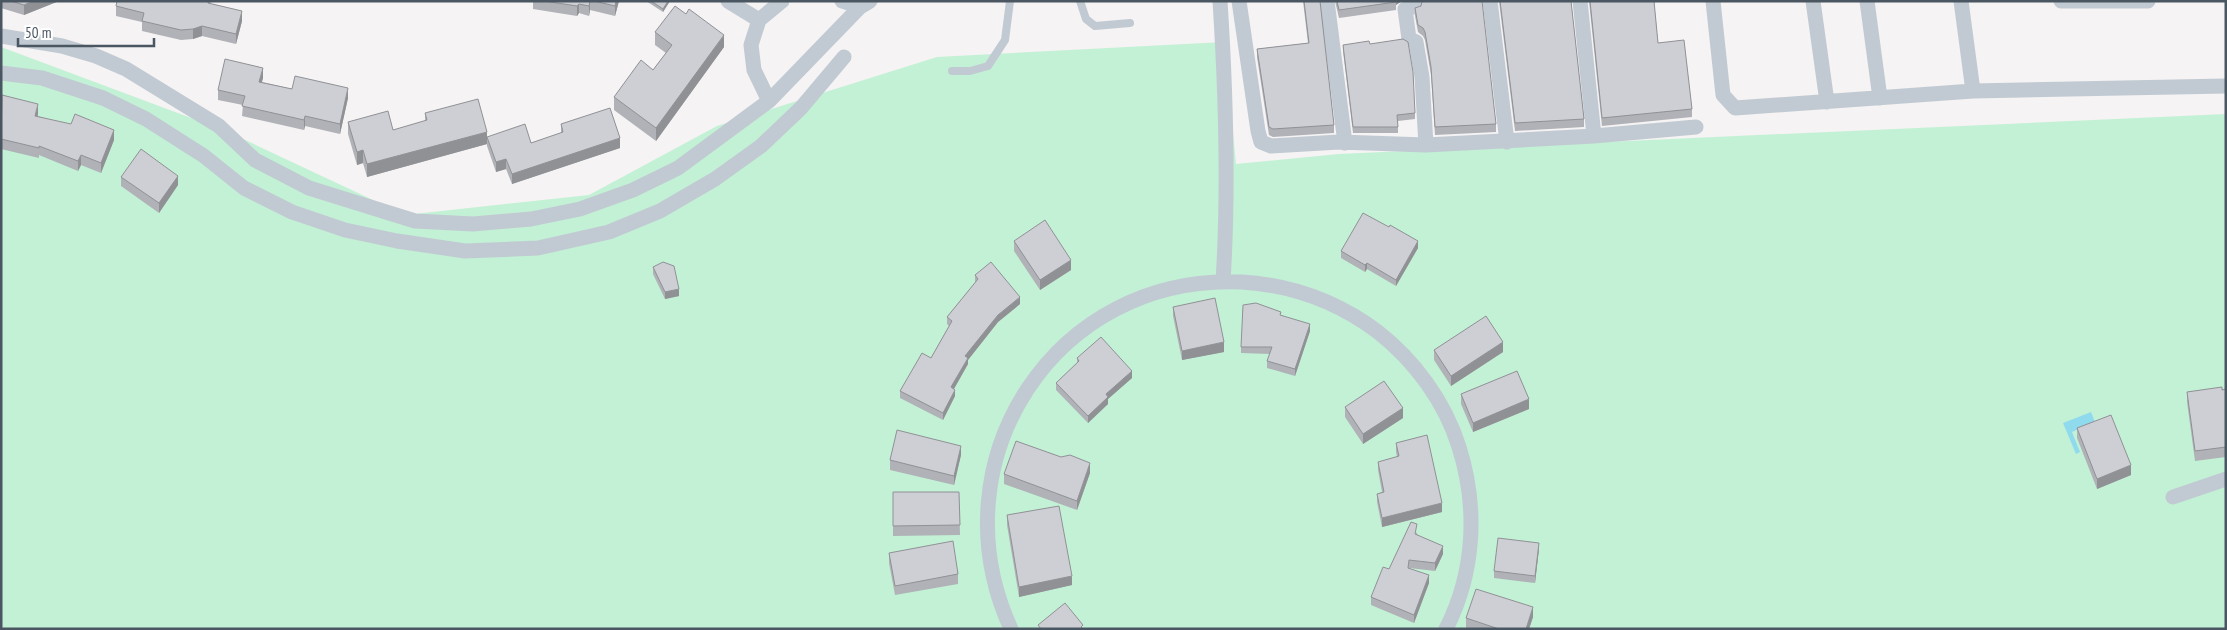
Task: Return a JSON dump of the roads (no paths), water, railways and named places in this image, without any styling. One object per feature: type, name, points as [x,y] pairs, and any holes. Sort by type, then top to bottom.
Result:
[{"type":"street","points":[[728,1],[759,20]]},
{"type":"street","points":[[769,101],[754,70],[751,45],[759,20],[782,1]]},
{"type":"street","points":[[842,1],[865,4]]},
{"type":"street","points":[[1220,1],[1227,151],[1224,281]]},
{"type":"street","points":[[1239,1],[1262,142],[1271,146],[1345,142],[1426,146],[1594,136],[1696,127]]},
{"type":"street","points":[[1327,1],[1345,142]]},
{"type":"street","points":[[1413,1],[1414,8],[1405,9],[1409,39],[1416,42],[1422,76],[1426,146]]},
{"type":"street","points":[[1490,1],[1507,142]]},
{"type":"street","points":[[1580,1],[1594,136]]},
{"type":"street","points":[[1713,1],[1723,95],[1735,108],[1973,92],[2226,86]]},
{"type":"street","points":[[1813,1],[1827,102]]},
{"type":"street","points":[[1867,1],[1880,98]]},
{"type":"street","points":[[1961,1],[1973,92]]},
{"type":"street","points":[[2061,1],[2148,1]]},
{"type":"street","points":[[1,36],[62,46],[96,56],[126,69],[219,126],[255,160],[309,188],[415,221],[473,224],[531,219],[580,209],[633,190],[678,168],[769,101],[865,4]]},
{"type":"street","points":[[1,73],[42,78],[103,98],[146,120],[196,151],[244,188],[292,212],[345,230],[397,241],[465,251],[538,248],[609,232],[660,211],[716,179],[761,146],[801,108],[844,57]]},
{"type":"street","points":[[1011,629],[992,577],[986,524],[988,497],[995,462],[1010,420],[1022,397],[1055,355],[1097,320],[1120,307],[1162,291],[1197,283],[1224,281],[1260,283],[1297,291],[1331,303],[1364,322],[1393,344],[1418,371],[1439,401],[1455,434],[1466,470],[1471,506],[1471,543],[1464,579],[1453,614],[1446,629]]},
{"type":"street","points":[[2173,497],[2226,479]]},
{"type":"lane","points":[[952,71],[970,71],[988,66],[1005,40],[1010,1]]},
{"type":"lane","points":[[1080,1],[1086,19],[1095,26],[1130,23]]},
{"type":"water","points":[[2091,412],[2095,422],[2072,432],[2080,452],[2076,454],[2063,423]]}]
